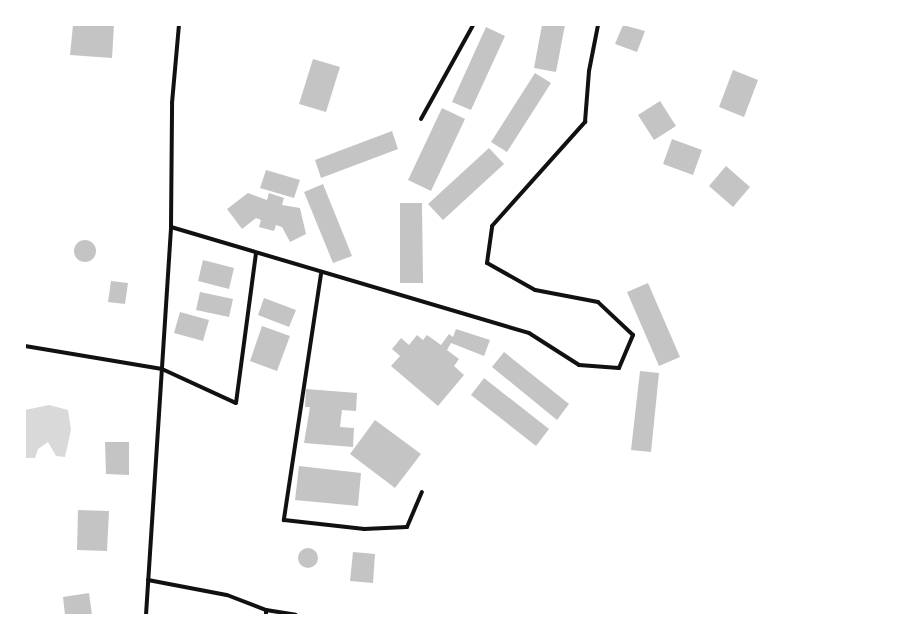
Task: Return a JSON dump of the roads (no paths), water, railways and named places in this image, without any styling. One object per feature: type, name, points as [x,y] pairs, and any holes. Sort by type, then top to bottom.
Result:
[{"type":"street","points":[[146,615],[171,227],[172,103],[179,25]]},
{"type":"street","points":[[421,119],[473,25]]},
{"type":"street","points":[[171,227],[353,284],[380,286],[528,333],[579,365],[619,368],[633,335],[598,302],[535,290],[487,263],[492,226],[585,122],[589,71],[598,25]]},
{"type":"street","points":[[25,346],[162,369],[236,403],[256,253]]},
{"type":"street","points":[[321,274],[284,520],[364,529],[407,527],[422,492]]},
{"type":"street","points":[[148,580],[227,595],[266,610],[296,615]]},
{"type":"street","points":[[266,610],[266,615]]}]
